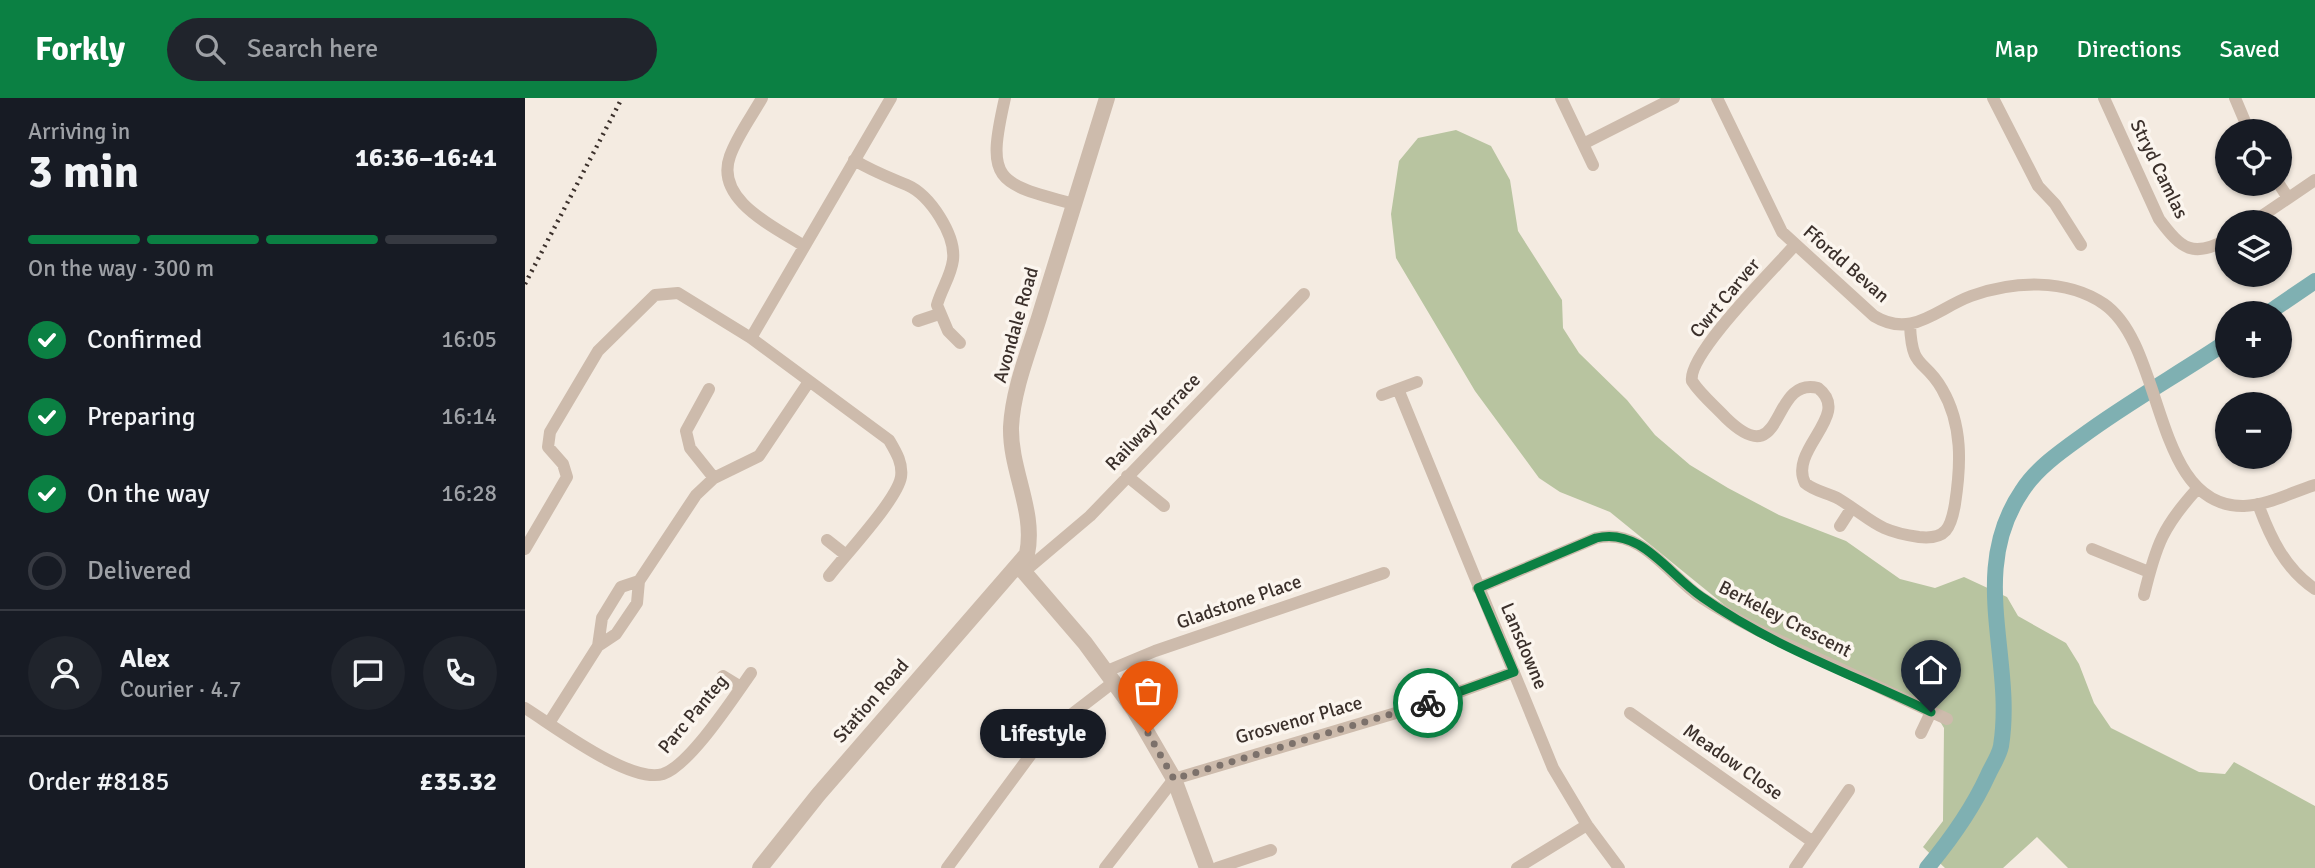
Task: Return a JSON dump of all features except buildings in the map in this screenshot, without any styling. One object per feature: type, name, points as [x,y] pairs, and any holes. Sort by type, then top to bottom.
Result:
[{"type":"street","points":[[762,98],[730,157],[728,176],[735,194],[751,211],[804,246]]},
{"type":"street","points":[[751,338],[891,98]]},
{"type":"street","points":[[1005,98],[994,155],[1006,180],[1020,190],[1074,204]]},
{"type":"street","name":"Avondale Road","points":[[1022,568],[1030,538],[1014,457],[1011,427],[1020,379],[1107,98]]},
{"type":"street","points":[[1561,98],[1593,165]]},
{"type":"street","points":[[1583,144],[1674,98]]},
{"type":"street","name":"Ffordd Bevan","points":[[1717,98],[1775,218],[1794,246],[1874,316],[1890,324],[1910,325]]},
{"type":"street","points":[[1993,98],[2038,186],[2055,204],[2081,244]]},
{"type":"street","name":"Stryd Camlas","points":[[2104,98],[2159,219],[2171,235],[2190,250],[2208,250],[2215,246]]},
{"type":"street","points":[[2235,98],[2243,119]]},
{"type":"street","points":[[854,160],[892,181],[908,185],[923,197],[946,229],[954,258],[939,298],[939,314],[948,331],[960,343]]},
{"type":"street","points":[[2270,210],[2315,180]]},
{"type":"street","name":"Cwrt Carver","points":[[1794,246],[1714,336],[1695,365],[1691,377],[1697,388],[1741,432],[1754,437],[1765,434],[1786,402],[1798,390],[1813,387],[1822,391],[1828,399],[1828,412],[1804,455],[1803,480],[1808,486],[1839,500],[1892,533],[1933,538],[1944,534],[1952,524],[1961,468],[1960,446],[1942,388],[1912,354],[1910,325]]},
{"type":"street","points":[[1910,325],[1927,320],[1979,294],[2035,285],[2058,285],[2080,291],[2104,304],[2120,318],[2139,351],[2176,453],[2199,488],[2221,503],[2258,504],[2315,485]]},
{"type":"street","points":[[525,549],[567,477],[563,464],[548,447],[550,432],[598,351],[655,295],[678,293],[751,338],[808,383],[889,440],[899,458],[901,478],[890,499],[828,576]]},
{"type":"street","name":"Railway Terrace","points":[[1022,568],[1090,516],[1304,294]]},
{"type":"street","points":[[918,321],[939,314]]},
{"type":"street","points":[[1382,395],[1417,382]]},
{"type":"street","points":[[549,723],[598,646],[616,634],[637,604],[639,582],[696,495],[714,478],[759,456],[808,383]]},
{"type":"street","points":[[709,389],[686,431],[689,448],[714,478]]},
{"type":"street","name":"Lansdowne","points":[[1398,389],[1553,768],[1587,825],[1619,868]]},
{"type":"street","points":[[1127,476],[1164,506]]},
{"type":"street","points":[[2144,595],[2149,572],[2167,524],[2199,488]]},
{"type":"street","points":[[2258,504],[2268,534],[2288,564],[2315,589]]},
{"type":"street","points":[[1840,526],[1851,509]]},
{"type":"street","name":"Berkeley Crescent","points":[[1478,588],[1596,538],[1612,534],[1626,536],[1640,544],[1699,596],[1734,619],[1947,719]]},
{"type":"street","points":[[827,540],[846,555]]},
{"type":"street","points":[[2092,549],[2149,572]]},
{"type":"street","points":[[1022,568],[1111,676],[1174,779],[1207,868]]},
{"type":"street","name":"Station Road","points":[[760,868],[818,795],[1022,568]]},
{"type":"street","name":"Gladstone Place","points":[[947,868],[1046,734],[1111,676],[1155,651],[1384,573]]},
{"type":"street","points":[[598,646],[602,618],[621,587],[639,582]]},
{"type":"street","name":"Grosvenor Place","points":[[1174,779],[1426,704],[1514,672]]},
{"type":"street","name":"Parc Panteg","points":[[525,708],[623,768],[649,776],[658,775],[678,765],[751,673]]},
{"type":"street","points":[[723,676],[741,687]]},
{"type":"street","points":[[1921,733],[1931,712]]},
{"type":"street","name":"Meadow Close","points":[[1630,713],[1813,842]]},
{"type":"street","points":[[1105,868],[1174,779]]},
{"type":"street","points":[[1795,868],[1849,790]]},
{"type":"street","points":[[1517,868],[1587,825]]},
{"type":"street","points":[[1217,868],[1271,850]]},
{"type":"green space","points":[[1456,130],[1491,146],[1510,180],[1518,231],[1562,300],[1563,328],[1579,353],[1627,400],[1655,435],[1690,465],[1728,488],[1779,515],[1846,541],[1900,579],[1935,588],[1964,577],[2007,597],[2018,616],[2066,643],[2079,664],[2094,703],[2111,728],[2199,772],[2225,774],[2234,762],[2315,806],[2315,868],[2068,868],[2037,837],[2003,868],[1945,868],[1923,847],[1943,821],[1944,728],[1930,705],[1738,616],[1610,512],[1560,492],[1539,478],[1475,391],[1396,258],[1391,214],[1399,161],[1418,138]]},
{"type":"waterway","points":[[2286,301],[2315,281]]},
{"type":"waterway","points":[[1927,868],[1968,812],[2001,746],[2004,713],[1996,616],[1997,553],[2006,522],[2022,491],[2041,468],[2073,443],[2215,349]]},
{"type":"railway","points":[[525,284],[622,98]]},
{"type":"way so far","points":[[1148,733],[1174,779],[1428,703]]},
{"type":"place","name":"Lifestyle","points":[[1148,733]]},
{"type":"route","points":[[1428,703],[1514,672],[1478,588],[1596,538],[1612,534],[1626,536],[1640,544],[1699,596],[1734,619],[1931,712]]}]
